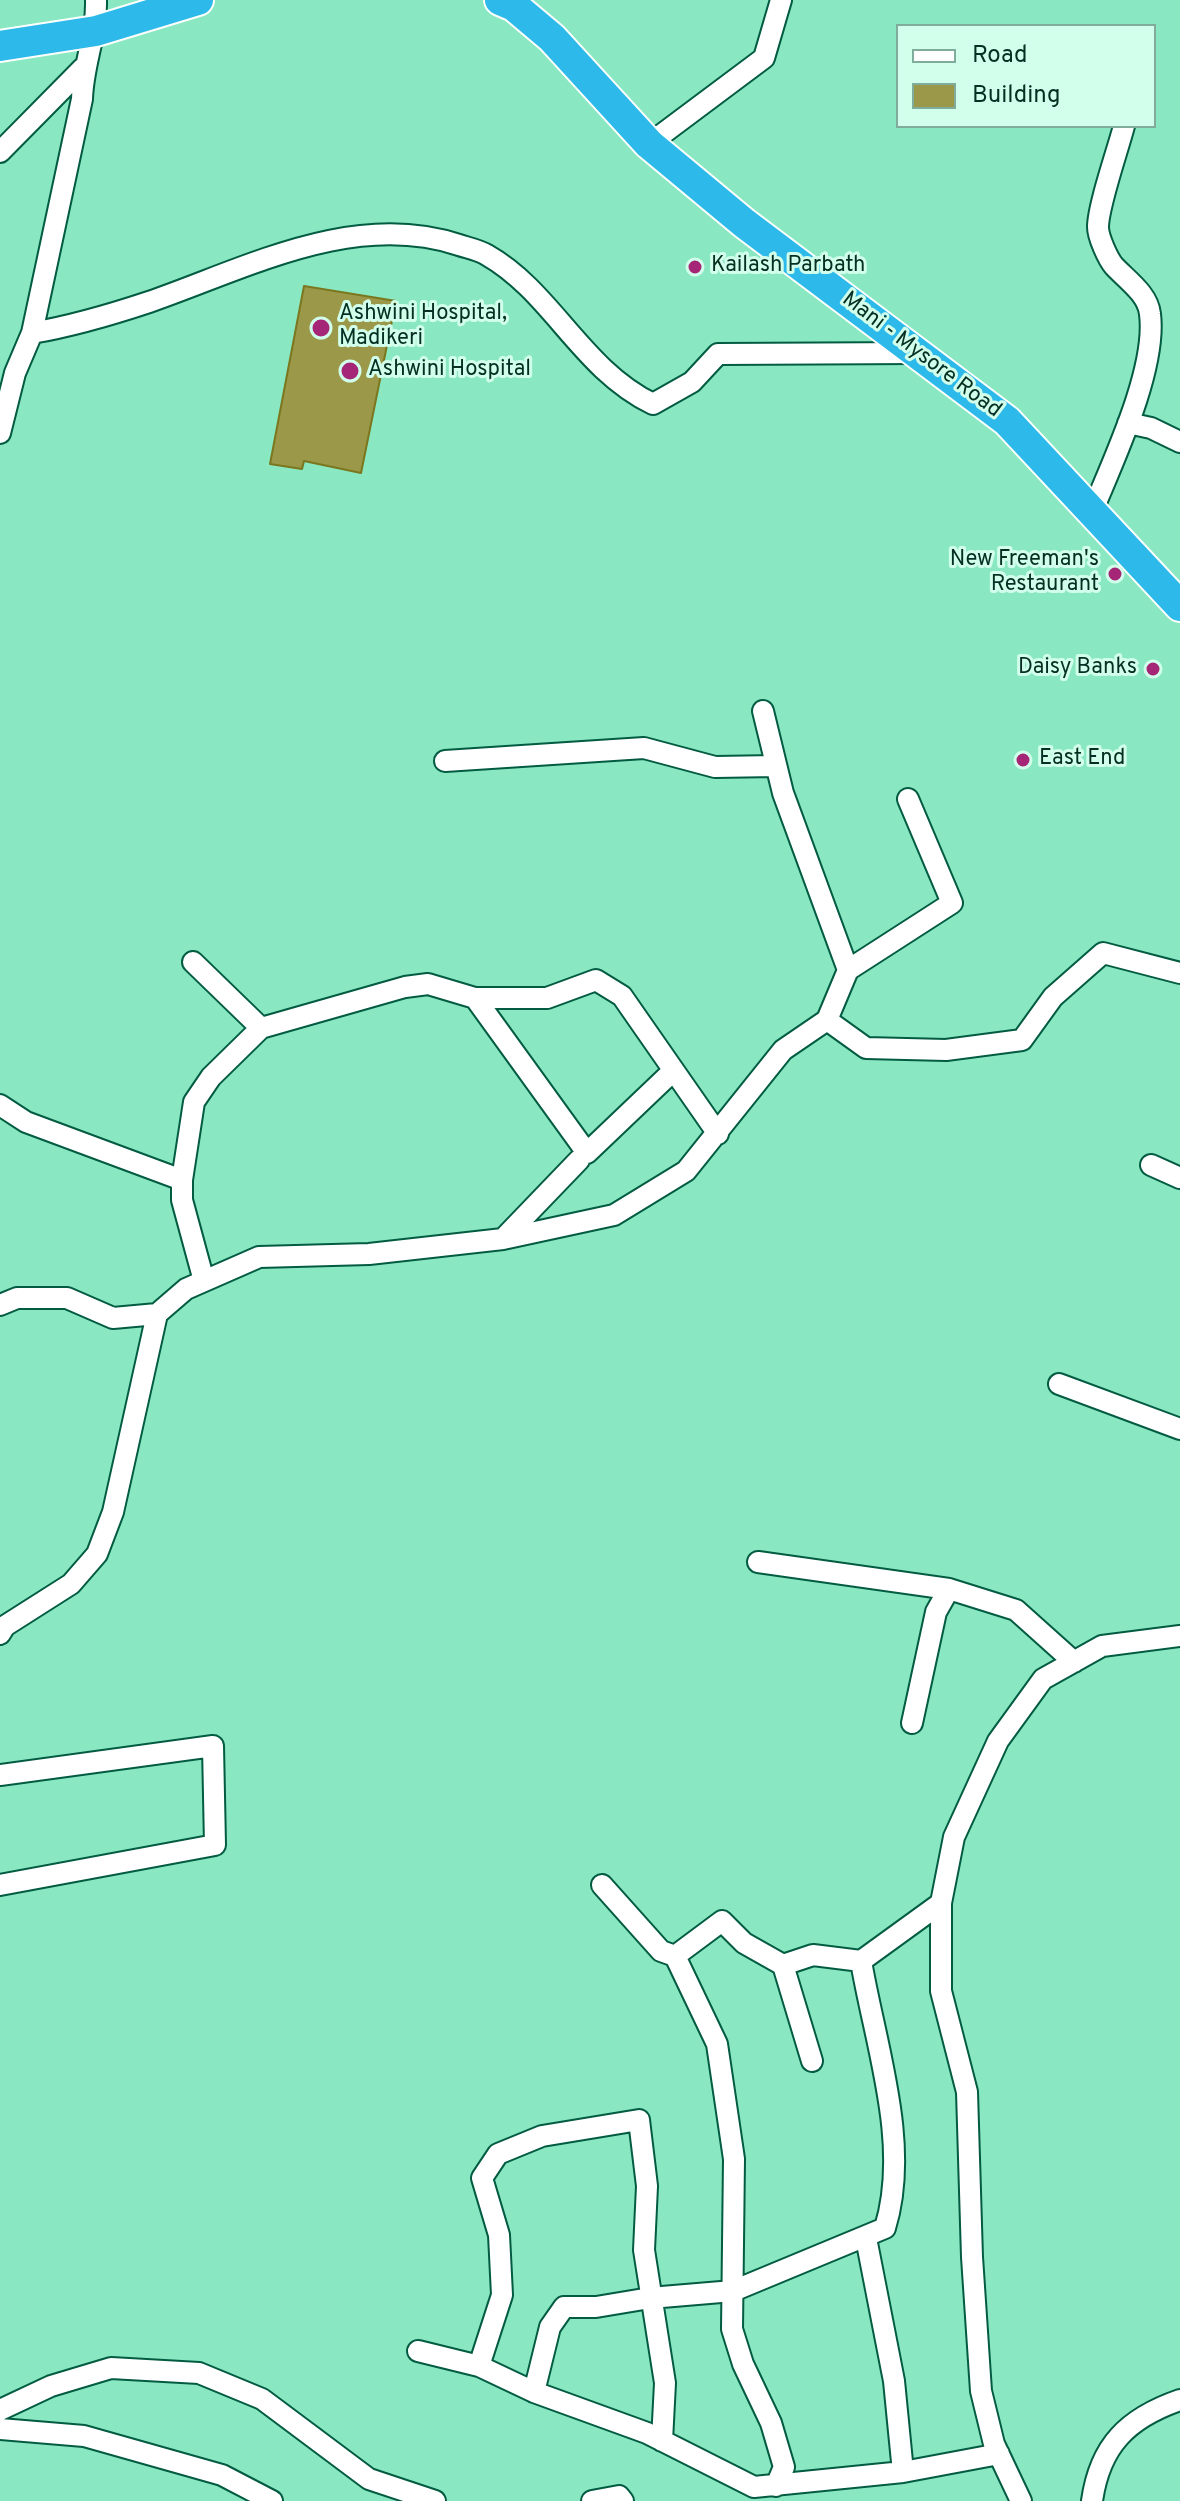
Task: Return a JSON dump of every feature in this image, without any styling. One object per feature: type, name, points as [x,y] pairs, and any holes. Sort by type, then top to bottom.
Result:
[{"type":"highway","points":[[0,46],[198,0]]},
{"type":"highway","name":"Mani - Mysore Road","points":[[500,0],[514,6],[552,38],[649,144],[744,223],[1007,421],[1180,606]]},
{"type":"street","points":[[0,152],[83,68],[115,18],[96,0]]},
{"type":"street","points":[[649,144],[764,58],[781,0]]},
{"type":"street","points":[[0,433],[15,373],[32,333],[82,99],[83,68]]},
{"type":"street","points":[[1092,512],[1128,423],[1148,351],[1150,311],[1138,289],[1112,263],[1098,228],[1123,128]]},
{"type":"street","points":[[32,333],[84,323],[322,242],[382,233],[434,236],[487,254],[525,286],[607,375],[624,389],[653,404],[692,382],[718,354],[917,353]]},
{"type":"street","points":[[1128,423],[1151,428],[1180,442]]},
{"type":"street","points":[[763,711],[776,766],[848,970]]},
{"type":"street","points":[[445,761],[644,748],[715,767],[776,766]]},
{"type":"street","points":[[0,1305],[17,1298],[67,1298],[113,1318],[157,1314],[186,1289],[259,1257],[369,1254],[503,1239],[614,1215],[686,1171],[783,1050],[827,1020],[848,970],[952,903],[908,799]]},
{"type":"street","points":[[827,1020],[866,1048],[946,1050],[1007,1042],[1022,1040],[1053,997],[1103,953],[1180,973]]},
{"type":"street","points":[[193,962],[261,1028]]},
{"type":"street","points":[[204,1281],[182,1200],[182,1180],[194,1102],[211,1077],[261,1028],[405,987],[428,984],[475,998],[547,998],[596,980],[622,996],[718,1134]]},
{"type":"street","points":[[475,998],[587,1153],[673,1071]]},
{"type":"street","points":[[0,1105],[26,1122],[182,1180]]},
{"type":"street","points":[[503,1239],[579,1160]]},
{"type":"street","points":[[1151,1165],[1180,1178]]},
{"type":"street","points":[[0,1634],[5,1626],[71,1584],[97,1554],[113,1512],[157,1314]]},
{"type":"street","points":[[1059,1384],[1180,1429]]},
{"type":"street","points":[[758,1562],[949,1589],[1016,1610],[1074,1662]]},
{"type":"street","points":[[912,1723],[936,1612],[949,1589]]},
{"type":"street","points":[[1021,2501],[999,2454],[981,2391],[972,2257],[967,2092],[941,1991],[941,1903],[954,1837],[998,1741],[1043,1679],[1102,1646],[1180,1636]]},
{"type":"street","points":[[0,1775],[213,1746],[215,1845],[0,1885]]},
{"type":"street","points":[[602,1885],[661,1951],[675,1956],[717,2044],[734,2159],[732,2329],[771,2423],[784,2467],[776,2486]]},
{"type":"street","points":[[783,1965],[813,1955],[861,1961],[941,1903]]},
{"type":"street","points":[[675,1956],[722,1921],[744,1943],[783,1965],[812,2061]]},
{"type":"street","points":[[534,2392],[550,2327],[564,2307],[596,2307],[650,2298],[733,2291],[885,2228],[893,2202],[883,2052],[869,2005],[861,1961]]},
{"type":"street","points":[[479,2366],[502,2295],[499,2235],[482,2178],[498,2154],[542,2136],[639,2120],[647,2186],[644,2250],[665,2383],[662,2441]]},
{"type":"street","points":[[866,2238],[894,2381],[903,2472]]},
{"type":"street","points":[[418,2351],[479,2366],[534,2392],[662,2441],[754,2487],[903,2472],[999,2454]]},
{"type":"street","points":[[0,2410],[51,2386],[111,2368],[199,2373],[262,2399],[369,2479],[435,2501]]},
{"type":"street","points":[[1092,2501],[1104,2455],[1146,2412],[1180,2400]]},
{"type":"street","points":[[0,2429],[84,2436],[222,2475],[272,2501]]},
{"type":"street","points":[[592,2501],[619,2496],[623,2501]]},
{"type":"building","points":[[304,286],[396,301],[361,473],[304,461],[302,469],[270,464]]},
{"type":"place","name":"Kailash Parbath","points":[[695,267]]},
{"type":"place","name":"Ashwini Hospital, Madikeri","points":[[321,328]]},
{"type":"place","name":"Ashwini Hospital","points":[[350,371]]},
{"type":"place","name":"New Freeman's Restaurant","points":[[1115,574]]},
{"type":"place","name":"Daisy Banks","points":[[1153,669]]},
{"type":"place","name":"East End","points":[[1023,760]]}]
